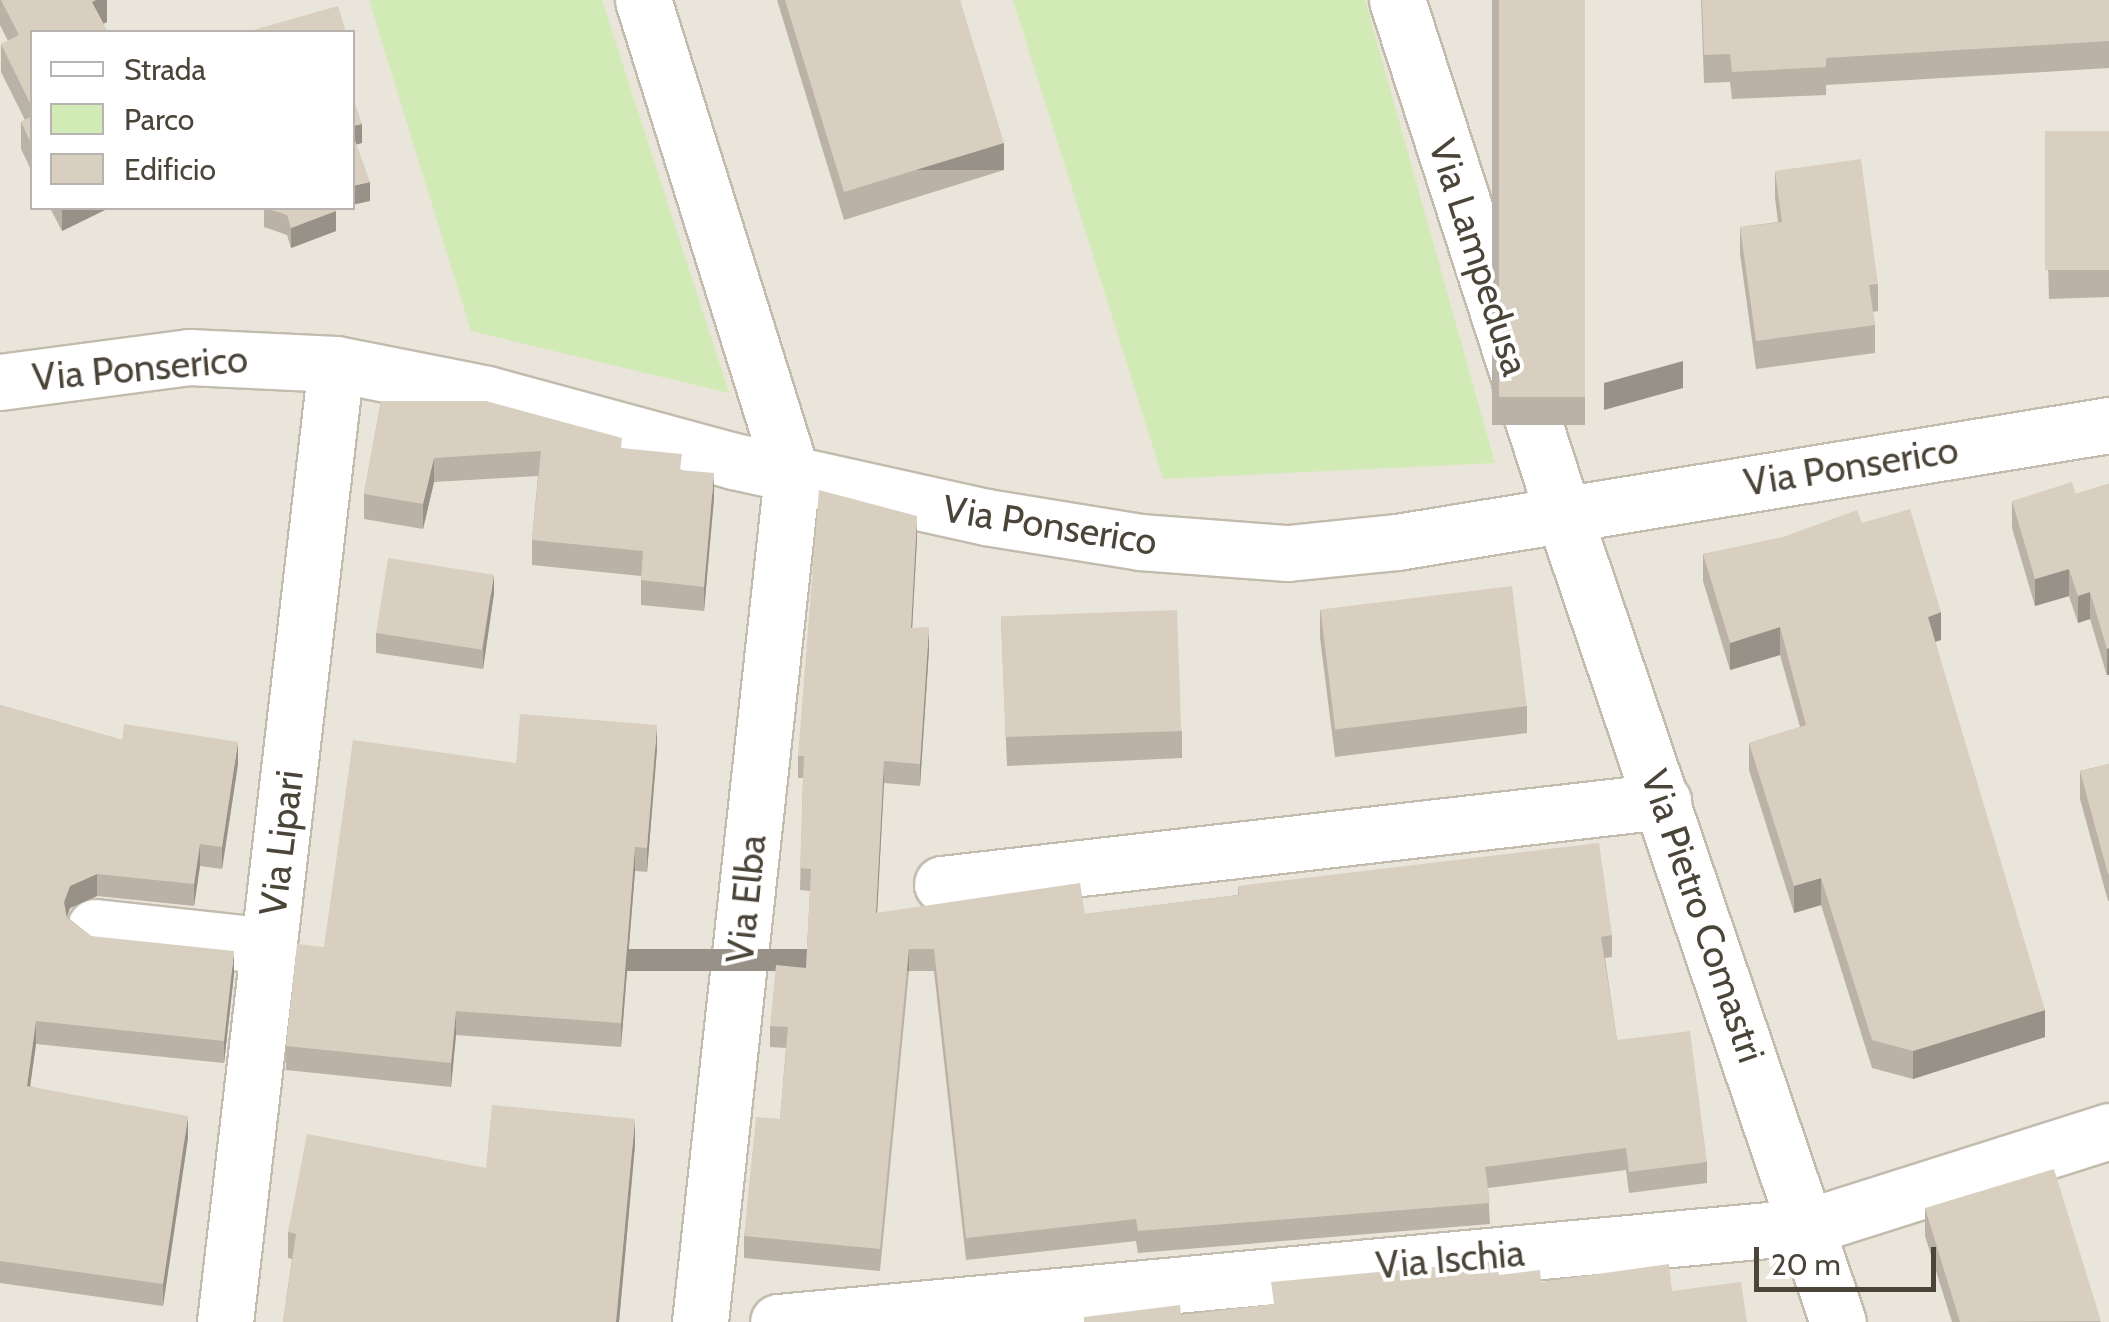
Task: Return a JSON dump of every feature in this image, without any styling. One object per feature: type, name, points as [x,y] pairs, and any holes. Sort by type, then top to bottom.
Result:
[{"type":"street","points":[[643,0],[792,476]]},
{"type":"street","name":"Via Lampedusa","points":[[1398,0],[1562,513]]},
{"type":"street","name":"Via Ponserico","points":[[0,382],[189,356],[336,364],[487,394],[792,476],[1002,520],[1227,551],[1358,547],[2109,424]]},
{"type":"street","name":"Via Lipari","points":[[225,1322],[336,364]]},
{"type":"street","name":"Via Elba","points":[[700,1322],[792,476]]},
{"type":"street","name":"Via Pietro Comastri","points":[[1562,513],[1810,1226],[1838,1322]]},
{"type":"street","points":[[942,884],[1662,801]]},
{"type":"street","points":[[95,926],[269,946]]},
{"type":"street","name":"Via Ischia","points":[[778,1322],[1810,1226],[2109,1131]]},
{"type":"shaded area","points":[[0,0],[2109,0],[2109,1322],[0,1322]]},
{"type":"green space","points":[[369,0],[602,0],[729,393],[471,331]]},
{"type":"green space","points":[[1013,0],[1365,0],[1495,463],[1163,479]]},
{"type":"building","points":[[1,0],[96,0],[92,2],[107,30],[30,30],[30,103],[1,44],[19,35]]},
{"type":"building","points":[[785,0],[960,0],[1004,143],[844,192]]},
{"type":"building","points":[[1499,0],[1585,0],[1585,397],[1499,397]]},
{"type":"building","points":[[1702,0],[2109,0],[2109,41],[1826,58],[1826,67],[1732,72],[1730,54],[1704,55]]},
{"type":"building","points":[[338,6],[345,30],[253,30]]},
{"type":"building","points":[[355,104],[362,124],[355,125]]},
{"type":"building","points":[[30,117],[30,141],[21,122]]},
{"type":"building","points":[[2045,131],[2109,131],[2109,270],[2045,270]]},
{"type":"building","points":[[355,140],[370,182],[355,185]]},
{"type":"building","points":[[1861,159],[1878,284],[1869,285],[1875,325],[1756,341],[1740,227],[1782,222],[1775,171]]},
{"type":"building","points":[[271,210],[336,211],[291,228],[287,215]]},
{"type":"building","points":[[381,401],[486,401],[622,438],[621,448],[682,454],[680,470],[714,473],[704,587],[641,580],[643,551],[532,540],[541,451],[434,458],[423,504],[364,494]]},
{"type":"building","points":[[2072,482],[2076,494],[2109,484],[2107,649],[2090,592],[2078,596],[2069,569],[2035,579],[2012,501]]},
{"type":"building","points":[[819,490],[917,516],[911,628],[929,627],[920,764],[884,761],[876,913],[1080,883],[1085,914],[1239,895],[1238,886],[1599,843],[1612,935],[1601,937],[1617,1040],[1690,1031],[1707,1162],[1629,1172],[1626,1148],[1485,1167],[1490,1203],[1138,1231],[1136,1219],[966,1238],[934,949],[909,949],[880,1249],[744,1236],[756,1117],[780,1119],[788,1027],[770,1026],[776,965],[806,968],[811,869],[800,868],[804,756],[798,756]]},
{"type":"building","points":[[1910,509],[1941,612],[1928,617],[2045,1010],[1913,1051],[1872,1040],[1821,878],[1794,886],[1749,743],[1806,725],[1780,627],[1730,643],[1703,554],[1783,537],[1857,510],[1862,523]]},
{"type":"building","points":[[388,558],[494,575],[482,650],[376,633]]},
{"type":"building","points":[[1512,586],[1527,706],[1335,730],[1320,610]]},
{"type":"building","points":[[1177,610],[1181,731],[1005,737],[1001,616]]},
{"type":"building","points":[[0,705],[122,740],[124,724],[238,742],[222,847],[200,844],[194,884],[97,874],[70,886],[64,902],[67,918],[91,936],[234,951],[224,1041],[36,1021],[27,1086],[188,1116],[163,1284],[0,1261]]},
{"type":"building","points":[[520,714],[657,725],[647,848],[635,847],[621,1023],[456,1011],[451,1063],[286,1046],[297,944],[324,947],[353,740],[516,763]]},
{"type":"building","points":[[2109,764],[2109,874],[2108,874],[2080,771]]},
{"type":"building","points":[[492,1105],[635,1119],[616,1322],[283,1322],[296,1234],[288,1232],[307,1134],[486,1168]]},
{"type":"building","points":[[2054,1169],[2101,1321],[1960,1322],[1925,1208]]},
{"type":"building","points":[[1497,1261],[1499,1275],[1540,1270],[1541,1282],[1669,1264],[1672,1291],[1741,1282],[1747,1322],[1084,1322],[1084,1317],[1180,1305],[1181,1315],[1274,1304],[1271,1282]]}]
